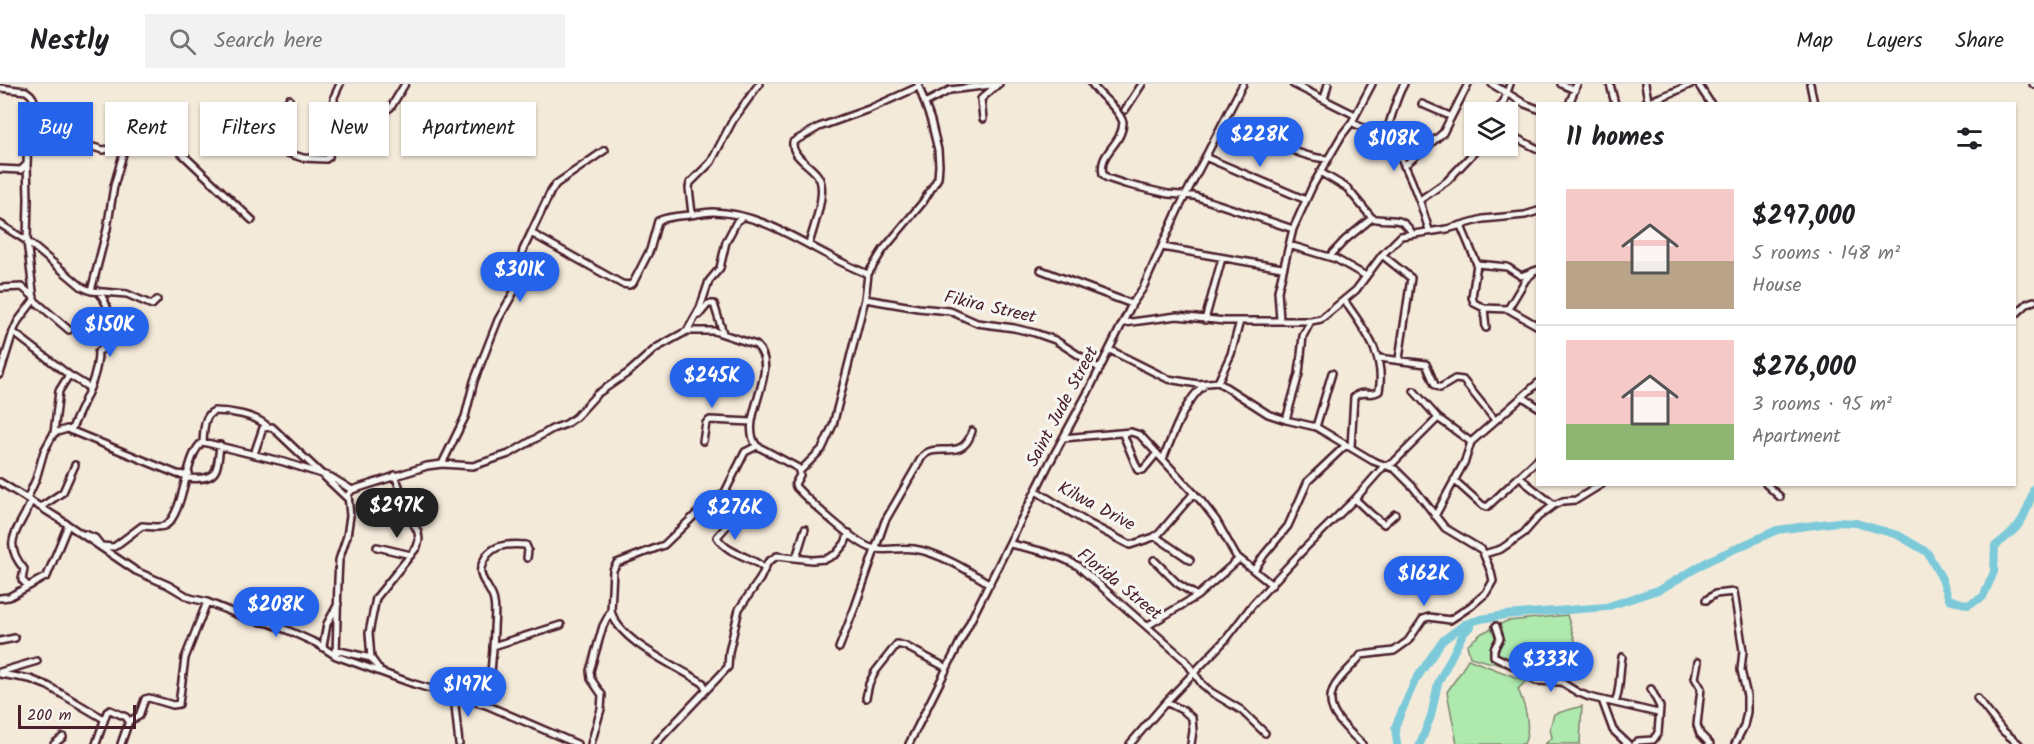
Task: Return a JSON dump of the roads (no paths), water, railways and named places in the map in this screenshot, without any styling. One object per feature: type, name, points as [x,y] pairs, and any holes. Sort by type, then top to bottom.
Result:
[{"type":"street","points":[[334,102],[340,84]]},
{"type":"street","points":[[389,108],[405,84]]},
{"type":"street","points":[[692,214],[690,183],[711,162],[733,120],[759,84]]},
{"type":"street","points":[[925,103],[950,90],[998,84]]},
{"type":"street","points":[[984,120],[981,99],[998,84]]},
{"type":"street","points":[[1092,84],[1124,122],[1120,137],[1102,162],[1103,174],[1107,178],[1168,194],[1186,194],[1293,229]]},
{"type":"street","points":[[1125,110],[1142,84]]},
{"type":"street","name":"Saint Jude Street","points":[[909,744],[1063,438],[1132,304],[1143,288],[1186,194],[1243,84]]},
{"type":"street","points":[[1293,84],[1355,115]]},
{"type":"street","points":[[1324,99],[1328,84]]},
{"type":"street","points":[[1280,320],[1278,291],[1293,229],[1320,172],[1352,122],[1372,84]]},
{"type":"street","points":[[1384,137],[1404,84]]},
{"type":"street","points":[[1404,166],[1439,139],[1468,84]]},
{"type":"street","points":[[1492,84],[1536,108]]},
{"type":"street","points":[[1502,102],[1510,84]]},
{"type":"street","points":[[1561,84],[1576,87],[1570,102]]},
{"type":"street","points":[[1610,84],[1614,102]]},
{"type":"street","points":[[1645,84],[1646,102],[1663,97],[1690,84]]},
{"type":"street","points":[[1698,84],[1710,102]]},
{"type":"street","points":[[1810,84],[1814,102]]},
{"type":"street","points":[[809,244],[822,184],[816,174],[796,153],[793,147],[794,142],[819,127],[869,109],[918,86],[938,150],[938,178],[923,202],[883,250],[868,274],[833,425],[822,450],[800,471],[796,487],[861,543],[874,549],[905,548],[924,552],[976,575],[990,584]]},
{"type":"street","points":[[0,88],[26,91],[34,102]]},
{"type":"street","points":[[289,99],[272,146],[282,152],[313,159],[322,160],[329,156]]},
{"type":"street","points":[[1422,104],[1450,116]]},
{"type":"street","points":[[1352,122],[1384,137],[1395,149],[1420,200],[1429,230]]},
{"type":"street","points":[[1258,131],[1279,144],[1309,157],[1328,159]]},
{"type":"street","points":[[1518,139],[1536,148]]},
{"type":"street","points":[[442,464],[465,417],[474,381],[498,320],[515,290],[523,250],[551,191],[556,184],[605,150]]},
{"type":"street","points":[[0,374],[13,332],[34,299],[27,242],[27,156]]},
{"type":"street","points":[[115,156],[121,161]]},
{"type":"street","points":[[91,291],[122,156]]},
{"type":"street","points":[[184,156],[252,220]]},
{"type":"street","points":[[1420,200],[1447,181],[1471,156]]},
{"type":"street","points":[[1205,157],[1306,200]]},
{"type":"street","points":[[0,169],[21,170],[27,164]]},
{"type":"street","points":[[1320,172],[1347,188],[1372,218]]},
{"type":"street","points":[[531,233],[622,284],[629,285],[633,283],[650,250],[658,221],[664,218],[713,212],[744,217],[780,231],[809,244],[838,262],[868,274]]},
{"type":"street","points":[[1124,323],[1177,316],[1204,320],[1240,321],[1321,319],[1356,290],[1382,255],[1401,236],[1461,226],[1483,219],[1525,215],[1536,212]]},
{"type":"street","points":[[696,318],[709,281],[720,268],[726,242],[737,221],[744,217]]},
{"type":"street","points":[[1330,256],[1345,240],[1372,218],[1395,219],[1408,226],[1412,233]]},
{"type":"street","points":[[0,224],[27,242],[77,284],[91,291],[127,294],[152,305],[157,300]]},
{"type":"street","points":[[1461,226],[1477,264],[1472,297],[1474,303],[1484,308],[1508,309],[1536,325]]},
{"type":"street","points":[[1289,245],[1330,256],[1366,276]]},
{"type":"street","points":[[1162,247],[1282,268]]},
{"type":"street","points":[[1382,255],[1411,278],[1399,359]]},
{"type":"street","points":[[1204,320],[1222,258]]},
{"type":"street","points":[[1477,264],[1507,267],[1521,276],[1536,271]]},
{"type":"street","points":[[1041,270],[1132,304]]},
{"type":"street","points":[[1508,309],[1526,279],[1536,272]]},
{"type":"street","points":[[0,288],[22,287],[69,330]]},
{"type":"street","points":[[71,431],[98,366],[98,352],[109,344],[111,329],[108,306],[98,291]]},
{"type":"street","name":"Fikira Street","points":[[864,299],[950,311],[977,323],[1035,333],[1055,340],[1100,369]]},
{"type":"street","points":[[1254,570],[1283,533],[1308,481],[1348,446],[1354,397],[1360,392],[1375,394],[1379,392],[1381,379],[1379,357],[1344,300]]},
{"type":"street","points":[[2016,314],[2028,303],[2034,301]]},
{"type":"street","points":[[687,331],[708,304],[714,304],[723,333]]},
{"type":"street","points":[[1484,308],[1486,328]]},
{"type":"street","points":[[1218,382],[1231,354],[1240,321]]},
{"type":"street","points":[[1286,420],[1299,374],[1303,336],[1311,321]]},
{"type":"street","points":[[336,653],[339,560],[347,536],[350,516],[347,498],[352,490],[395,475],[442,464],[472,466],[486,464],[509,454],[552,429],[566,424],[576,417],[597,394],[629,372],[656,348],[687,331],[707,330],[723,333],[742,342],[756,345],[763,354],[762,382],[752,422],[751,436],[757,446],[800,471]]},
{"type":"street","points":[[13,332],[69,375],[90,388]]},
{"type":"street","points":[[1110,350],[1168,379],[1198,384],[1218,382],[1268,414],[1316,427],[1395,470],[1413,487],[1435,516],[1451,532],[1482,550],[1491,572],[1492,581],[1486,593],[1453,618],[1423,619],[1408,641],[1394,651],[1368,652],[1361,655],[1333,689],[1330,700],[1332,710],[1362,744]]},
{"type":"street","points":[[1379,357],[1426,364],[1435,385],[1440,388],[1455,380],[1463,380],[1495,420]]},
{"type":"street","points":[[1316,427],[1332,373]]},
{"type":"street","points":[[28,586],[22,580],[24,569],[15,559],[12,547],[13,538],[23,521],[44,451],[54,433],[59,391],[69,375]]},
{"type":"street","points":[[1163,459],[1193,396],[1206,383]]},
{"type":"street","points":[[1435,516],[1465,461],[1471,442],[1536,385]]},
{"type":"street","points":[[1414,391],[1438,418],[1471,442]]},
{"type":"street","points":[[1523,397],[1536,406]]},
{"type":"street","points":[[103,549],[114,547],[142,526],[158,527],[168,523],[188,476],[197,447],[203,442],[208,413],[214,411],[258,419],[272,427],[347,498]]},
{"type":"street","points":[[1130,744],[1166,702],[1232,633],[1253,604],[1306,547],[1384,466],[1393,463],[1438,418]]},
{"type":"street","points":[[703,441],[706,423],[710,420],[752,422]]},
{"type":"street","points":[[254,454],[261,432],[267,426]]},
{"type":"street","points":[[54,433],[63,429],[71,431],[177,474],[207,479],[216,471],[220,445]]},
{"type":"street","points":[[839,648],[885,521],[926,453],[964,446],[972,431]]},
{"type":"street","points":[[1063,438],[1123,435],[1131,432],[1140,435],[1216,520],[1239,559],[1272,585]]},
{"type":"street","points":[[1123,435],[1138,471],[1143,470],[1157,453]]},
{"type":"street","points":[[203,442],[254,454],[331,477],[352,490]]},
{"type":"street","points":[[706,689],[703,682],[653,654],[617,626],[611,612],[613,570],[616,563],[664,545],[694,516],[725,492],[745,452],[757,446]]},
{"type":"street","points":[[1454,480],[1487,507],[1536,461]]},
{"type":"street","points":[[41,507],[63,492],[75,465]]},
{"type":"street","points":[[380,670],[371,658],[369,633],[376,598],[411,555],[419,540],[418,532],[410,518],[395,475]]},
{"type":"street","points":[[1521,477],[1554,505]]},
{"type":"street","points":[[0,482],[136,571],[190,598],[207,602],[251,620],[266,622],[414,684],[486,705],[578,744]]},
{"type":"street","points":[[1484,554],[1501,549],[1524,533],[1538,517],[1554,505],[1563,501],[1576,500],[1599,486]]},
{"type":"street","points":[[1768,486],[1780,497]]},
{"type":"street","name":"Kilwa Drive","points":[[1036,491],[1072,514],[1127,544],[1133,545],[1155,536],[1194,493]]},
{"type":"street","points":[[1354,499],[1384,524],[1395,514]]},
{"type":"street","points":[[755,507],[732,520],[717,537],[726,549],[751,559],[764,568]]},
{"type":"street","points":[[0,598],[9,597],[44,578],[50,572],[68,525]]},
{"type":"street","points":[[795,558],[805,529]]},
{"type":"street","points":[[655,744],[728,667],[729,652],[739,609],[772,558],[777,556],[812,560],[826,559],[836,554],[845,543],[849,533]]},
{"type":"street","points":[[1155,536],[1190,560]]},
{"type":"street","name":"Florida Street","points":[[1010,544],[1047,553],[1078,567],[1185,660],[1211,692],[1241,710],[1265,733]]},
{"type":"street","points":[[486,705],[492,671],[494,601],[480,569],[487,554],[496,547],[526,545],[527,558]]},
{"type":"street","points":[[377,547],[411,555]]},
{"type":"street","points":[[1147,626],[1197,596],[1239,559]]},
{"type":"street","points":[[1154,560],[1177,584],[1197,596]]},
{"type":"street","points":[[1706,600],[1715,594],[1734,591],[1737,603],[1743,651],[1741,670],[1747,704],[1744,726],[1735,744]]},
{"type":"street","points":[[121,744],[129,721],[139,716],[145,699],[173,705],[179,704],[185,658],[207,602]]},
{"type":"street","points":[[322,645],[327,624],[338,604]]},
{"type":"street","points":[[591,744],[601,708],[602,695],[591,679],[590,671],[603,626],[611,612]]},
{"type":"street","points":[[493,646],[561,625]]},
{"type":"street","points":[[1496,626],[1500,638],[1494,653],[1498,659],[1514,666],[1536,681],[1561,682],[1577,692],[1602,700],[1658,713]]},
{"type":"street","points":[[0,641],[15,638]]},
{"type":"street","points":[[322,645],[337,638]]},
{"type":"street","points":[[866,698],[875,672],[897,644],[947,668]]},
{"type":"street","points":[[336,653],[371,658]]},
{"type":"street","points":[[1615,703],[1618,696],[1622,657]]},
{"type":"street","points":[[0,673],[37,661]]},
{"type":"street","points":[[1698,662],[1695,678],[1701,688],[1697,725],[1700,734],[1710,744]]},
{"type":"street","points":[[0,673],[48,686],[104,719]]},
{"type":"street","points":[[1634,744],[1638,741],[1649,741],[1658,733],[1659,702],[1652,689]]},
{"type":"street","points":[[454,696],[459,744]]},
{"type":"street","points":[[1977,698],[2003,731],[2019,744]]},
{"type":"street","points":[[1602,700],[1613,730],[1628,744]]},
{"type":"street","points":[[1166,702],[1192,718],[1191,744]]},
{"type":"street","points":[[96,744],[107,712],[110,710],[126,717],[129,721]]},
{"type":"street","points":[[54,744],[63,736]]},
{"type":"waterway","points":[[1397,744],[1395,727],[1415,681],[1442,641],[1465,624],[1505,615],[1606,607],[1661,589],[1710,560],[1777,530],[1837,522],[1856,523],[1898,535],[1927,552],[1942,579],[1949,599],[1968,605],[1983,597],[1994,572],[1995,546],[2021,522],[2034,488]]},
{"type":"waterway","points":[[1420,744],[1431,716],[1438,683],[1463,634],[1471,626]]}]
